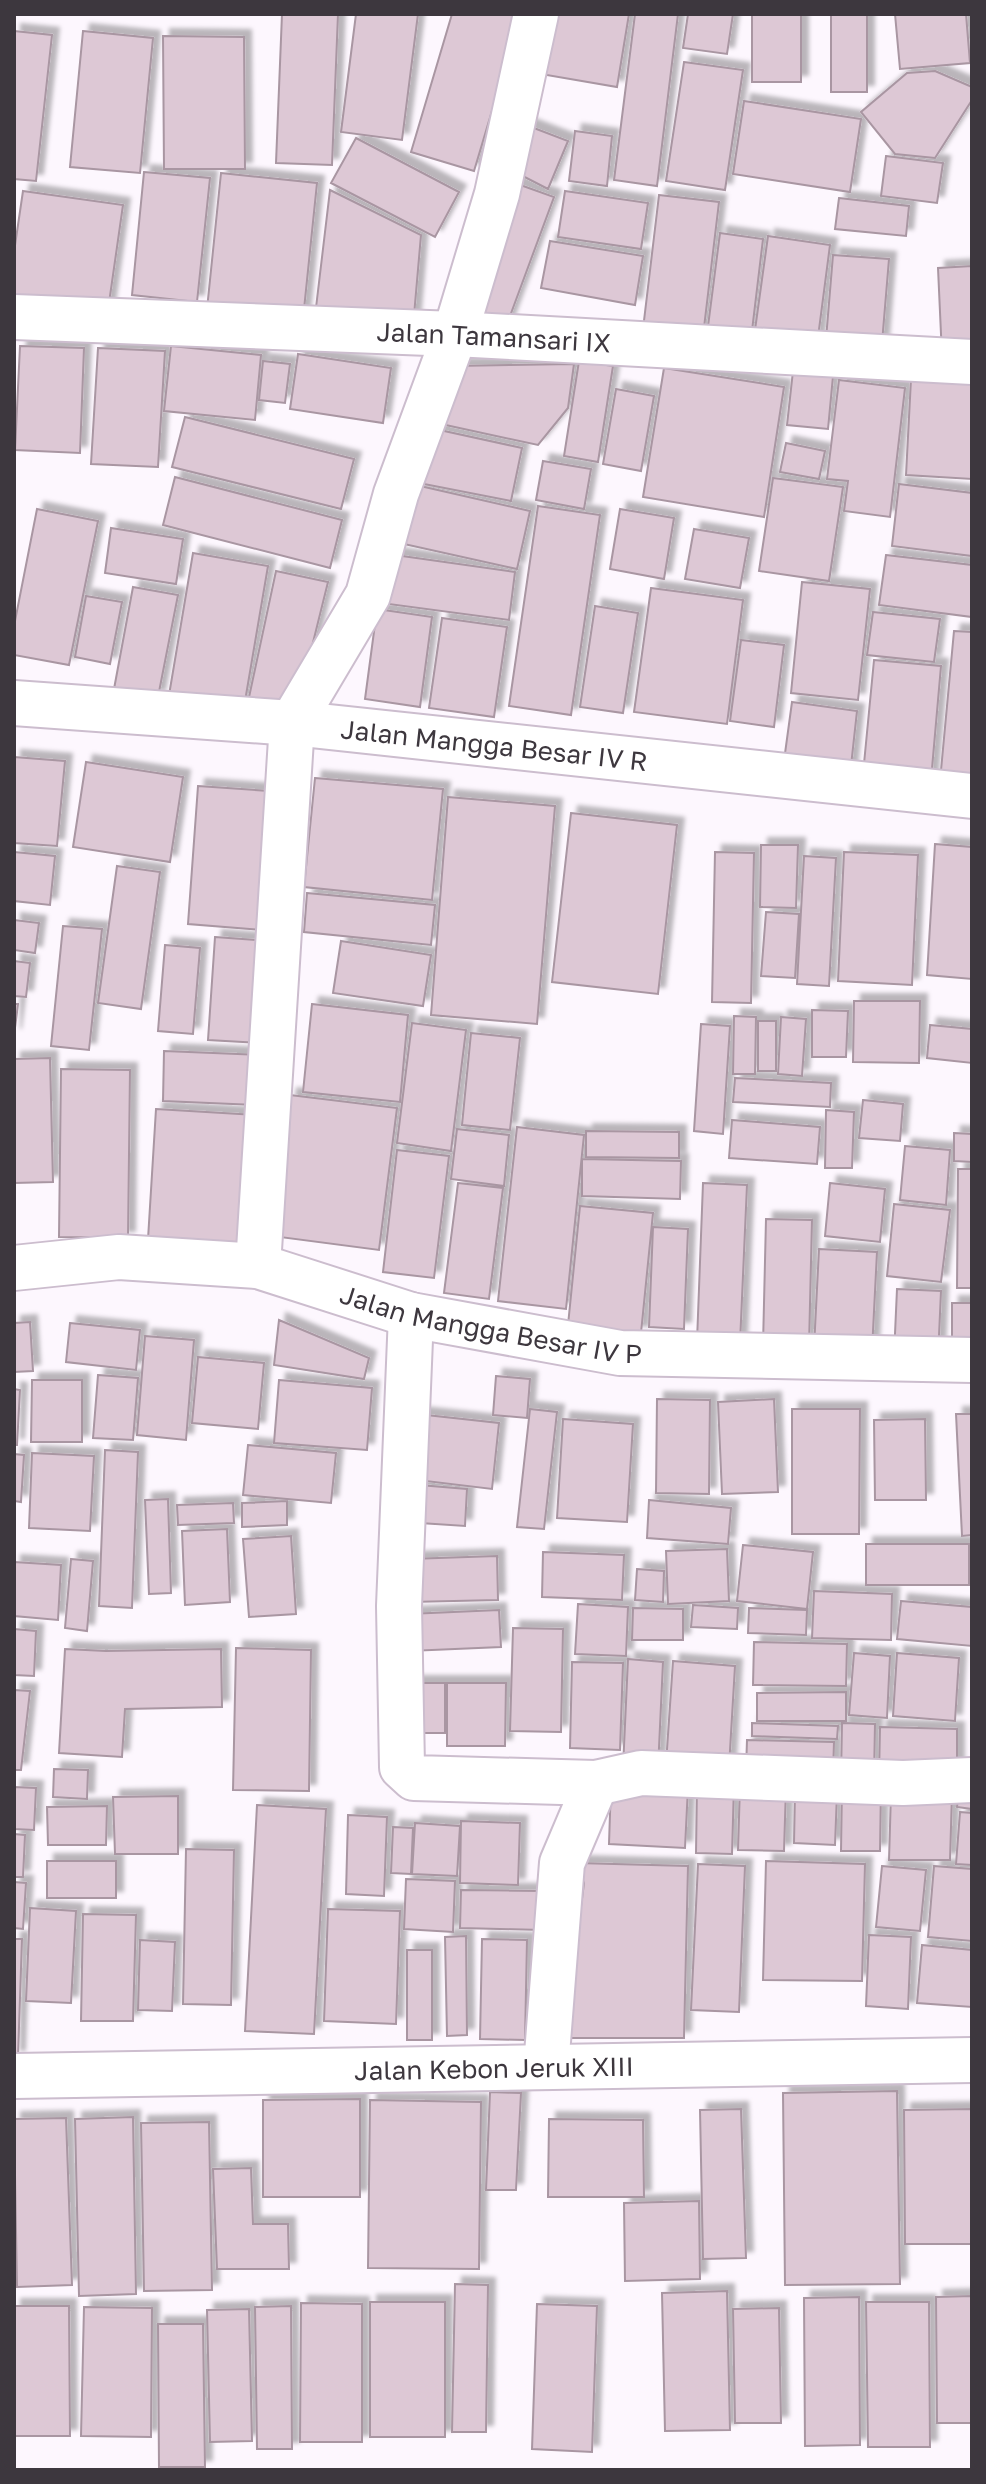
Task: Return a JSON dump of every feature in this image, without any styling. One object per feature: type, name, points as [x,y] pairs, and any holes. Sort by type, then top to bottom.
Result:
[{"type":"street","points":[[258,1266],[292,723],[368,595],[396,494],[455,334],[497,194],[536,14]]},
{"type":"street","name":"Jalan Tamansari IX","points":[[14,317],[455,334],[972,362]]},
{"type":"street","name":"Jalan Mangga Besar IV R","points":[[14,703],[292,723],[972,796]]},
{"type":"street","name":"Jalan Mangga Besar IV P","points":[[14,1268],[119,1257],[258,1266],[411,1315],[620,1353],[972,1360]]},
{"type":"street","points":[[411,1315],[399,1606],[402,1767],[414,1778],[596,1783],[641,1773],[903,1783],[972,1780]]},
{"type":"street","points":[[546,2067],[562,1863],[596,1783]]},
{"type":"street","name":"Jalan Kebon Jeruk XIII","points":[[14,2076],[972,2060]]},
{"type":"building","points":[[282,14],[338,14],[332,165],[276,163]]},
{"type":"building","points":[[356,14],[418,14],[402,140],[341,132]]},
{"type":"building","points":[[452,14],[521,14],[474,171],[411,152]]},
{"type":"building","points":[[546,14],[629,14],[617,87],[535,73]]},
{"type":"building","points":[[635,14],[678,14],[657,186],[614,180]]},
{"type":"building","points":[[688,14],[733,14],[727,54],[683,48]]},
{"type":"building","points":[[752,14],[801,14],[801,82],[752,82]]},
{"type":"building","points":[[831,14],[867,14],[867,92],[831,92]]},
{"type":"building","points":[[895,14],[966,14],[970,63],[900,69]]},
{"type":"building","points":[[14,31],[52,35],[36,181],[14,179]]},
{"type":"building","points":[[83,31],[153,38],[140,173],[70,167]]},
{"type":"building","points":[[163,36],[244,37],[245,169],[164,169]]},
{"type":"building","points":[[684,62],[743,70],[725,190],[666,181]]},
{"type":"building","points":[[935,71],[972,87],[972,100],[935,158],[895,154],[861,112],[907,73]]},
{"type":"building","points":[[744,101],[861,119],[850,192],[733,174]]},
{"type":"building","points":[[526,125],[568,141],[548,189],[511,170]]},
{"type":"building","points":[[575,131],[612,136],[607,186],[569,181]]},
{"type":"building","points":[[356,138],[459,192],[435,237],[331,183]]},
{"type":"building","points":[[886,156],[943,163],[937,203],[881,196]]},
{"type":"building","points":[[144,172],[210,178],[197,302],[132,295]]},
{"type":"building","points":[[221,173],[317,183],[303,319],[207,309]]},
{"type":"building","points":[[512,182],[554,197],[503,335],[467,318]]},
{"type":"building","points":[[330,190],[421,235],[413,327],[315,316]]},
{"type":"building","points":[[23,191],[123,205],[108,310],[14,297],[14,252]]},
{"type":"building","points":[[565,191],[648,203],[641,249],[558,237]]},
{"type":"building","points":[[659,195],[719,202],[703,336],[643,329]]},
{"type":"building","points":[[839,198],[909,206],[906,236],[835,229]]},
{"type":"building","points":[[720,233],[763,239],[751,339],[707,334]]},
{"type":"building","points":[[768,236],[830,245],[817,345],[754,337]]},
{"type":"building","points":[[550,241],[643,256],[635,305],[541,288]]},
{"type":"building","points":[[833,255],[889,259],[882,343],[826,339]]},
{"type":"building","points":[[972,266],[972,355],[942,356],[938,268]]},
{"type":"building","points":[[20,346],[84,348],[80,453],[15,450]]},
{"type":"building","points":[[171,346],[261,355],[255,420],[164,411]]},
{"type":"building","points":[[98,348],[165,351],[158,467],[91,464]]},
{"type":"building","points":[[298,354],[391,368],[383,423],[290,409]]},
{"type":"building","points":[[263,361],[290,364],[285,403],[259,400]]},
{"type":"building","points":[[579,361],[613,366],[598,462],[564,456]]},
{"type":"building","points":[[574,364],[568,408],[538,445],[441,424],[453,366]]},
{"type":"building","points":[[664,368],[784,387],[764,517],[643,497]]},
{"type":"building","points":[[793,371],[833,376],[828,429],[787,425]]},
{"type":"building","points":[[911,379],[972,383],[972,479],[906,475]]},
{"type":"building","points":[[839,380],[905,388],[890,517],[844,511],[848,481],[827,479]]},
{"type":"building","points":[[616,389],[654,396],[641,471],[603,464]]},
{"type":"building","points":[[185,417],[354,459],[341,509],[172,467]]},
{"type":"building","points":[[435,429],[522,448],[511,501],[424,484]]},
{"type":"building","points":[[786,443],[825,451],[819,479],[780,472]]},
{"type":"building","points":[[543,461],[591,469],[584,509],[536,500]]},
{"type":"building","points":[[175,477],[342,520],[330,568],[163,525]]},
{"type":"building","points":[[773,478],[843,487],[829,581],[759,571]]},
{"type":"building","points":[[407,483],[530,511],[517,569],[395,542]]},
{"type":"building","points":[[899,484],[972,493],[972,556],[892,546]]},
{"type":"building","points":[[538,506],[600,515],[571,715],[509,706]]},
{"type":"building","points":[[37,509],[98,521],[69,665],[14,655],[14,626]]},
{"type":"building","points":[[620,509],[674,518],[664,579],[610,569]]},
{"type":"building","points":[[111,528],[183,539],[176,584],[105,573]]},
{"type":"building","points":[[694,529],[749,538],[740,588],[685,579]]},
{"type":"building","points":[[193,553],[268,566],[243,713],[168,701]]},
{"type":"building","points":[[388,554],[515,572],[509,620],[381,603]]},
{"type":"building","points":[[886,555],[972,565],[972,617],[879,605]]},
{"type":"building","points":[[276,571],[328,582],[297,707],[248,702]]},
{"type":"building","points":[[802,582],[870,589],[858,700],[791,693]]},
{"type":"building","points":[[133,587],[178,595],[158,697],[114,689]]},
{"type":"building","points":[[651,588],[743,600],[727,724],[634,712]]},
{"type":"building","points":[[86,596],[122,602],[110,664],[75,657]]},
{"type":"building","points":[[595,606],[638,613],[623,713],[580,707]]},
{"type":"building","points":[[377,609],[432,617],[420,707],[365,699]]},
{"type":"building","points":[[873,612],[940,619],[934,662],[867,655]]},
{"type":"building","points":[[442,618],[507,627],[494,717],[429,708]]},
{"type":"building","points":[[954,631],[972,632],[972,784],[940,781]]},
{"type":"building","points":[[741,640],[784,645],[774,727],[730,721]]},
{"type":"building","points":[[874,660],[941,666],[931,780],[863,774]]},
{"type":"building","points":[[792,702],[857,711],[850,775],[783,768]]},
{"type":"building","points":[[14,757],[65,761],[57,846],[14,843]]},
{"type":"building","points":[[86,762],[183,777],[170,862],[73,847]]},
{"type":"building","points":[[315,778],[443,789],[432,900],[304,887]]},
{"type":"building","points":[[198,786],[283,792],[273,931],[188,924]]},
{"type":"building","points":[[448,797],[555,806],[537,1024],[431,1015]]},
{"type":"building","points":[[571,813],[677,825],[658,994],[552,982]]},
{"type":"building","points":[[935,844],[972,847],[972,979],[927,975]]},
{"type":"building","points":[[761,845],[798,845],[796,908],[760,907]]},
{"type":"building","points":[[14,852],[55,856],[50,905],[14,901]]},
{"type":"building","points":[[715,852],[754,853],[751,1003],[712,1002]]},
{"type":"building","points":[[844,852],[918,855],[912,985],[838,981]]},
{"type":"building","points":[[804,856],[836,858],[829,986],[797,984]]},
{"type":"building","points":[[117,866],[160,872],[141,1009],[98,1003]]},
{"type":"building","points":[[307,893],[435,905],[431,945],[304,932]]},
{"type":"building","points":[[766,912],[799,914],[795,978],[761,976]]},
{"type":"building","points":[[14,920],[39,923],[35,953],[14,950]]},
{"type":"building","points":[[63,926],[102,929],[89,1050],[51,1046]]},
{"type":"building","points":[[215,937],[268,941],[261,1043],[208,1040]]},
{"type":"building","points":[[341,941],[431,955],[423,1006],[333,993]]},
{"type":"building","points":[[165,945],[200,948],[193,1034],[158,1031]]},
{"type":"building","points":[[14,961],[30,963],[26,997],[14,996]]},
{"type":"building","points":[[854,1001],[920,1001],[919,1063],[853,1062]]},
{"type":"building","points":[[14,1004],[18,1004],[14,1036]]},
{"type":"building","points":[[312,1004],[408,1015],[400,1102],[303,1092]]},
{"type":"building","points":[[812,1010],[848,1011],[846,1057],[812,1057]]},
{"type":"building","points":[[734,1016],[756,1017],[755,1074],[733,1074]]},
{"type":"building","points":[[781,1017],[806,1019],[802,1076],[778,1074]]},
{"type":"building","points":[[758,1021],[776,1021],[776,1071],[758,1071]]},
{"type":"building","points":[[412,1023],[466,1030],[451,1151],[397,1143]]},
{"type":"building","points":[[701,1024],[730,1026],[723,1134],[694,1131]]},
{"type":"building","points":[[930,1025],[972,1029],[972,1063],[927,1058]]},
{"type":"building","points":[[471,1033],[520,1038],[510,1130],[462,1125]]},
{"type":"building","points":[[164,1051],[259,1055],[257,1105],[163,1101]]},
{"type":"building","points":[[50,1058],[53,1182],[14,1183],[14,1059]]},
{"type":"building","points":[[61,1069],[130,1070],[128,1238],[59,1237]]},
{"type":"building","points":[[735,1078],[831,1083],[830,1107],[733,1102]]},
{"type":"building","points":[[290,1095],[397,1108],[379,1250],[272,1236]]},
{"type":"building","points":[[863,1100],[903,1104],[900,1141],[859,1138]]},
{"type":"building","points":[[156,1109],[258,1115],[251,1245],[148,1239]]},
{"type":"building","points":[[826,1110],[854,1112],[852,1168],[825,1168]]},
{"type":"building","points":[[732,1120],[820,1127],[817,1164],[729,1158]]},
{"type":"building","points":[[517,1127],[584,1135],[566,1309],[498,1301]]},
{"type":"building","points":[[457,1129],[509,1135],[504,1186],[451,1179]]},
{"type":"building","points":[[586,1131],[679,1132],[679,1158],[586,1157]]},
{"type":"building","points":[[954,1133],[972,1134],[972,1162],[954,1161]]},
{"type":"building","points":[[905,1146],[950,1150],[946,1205],[900,1200]]},
{"type":"building","points":[[397,1150],[449,1156],[434,1278],[383,1272]]},
{"type":"building","points":[[582,1159],[681,1161],[680,1199],[582,1196]]},
{"type":"building","points":[[958,1169],[972,1169],[972,1288],[957,1288]]},
{"type":"building","points":[[458,1183],[503,1188],[489,1299],[444,1293]]},
{"type":"building","points":[[703,1183],[747,1185],[740,1343],[697,1341]]},
{"type":"building","points":[[830,1183],[885,1189],[880,1242],[825,1236]]},
{"type":"building","points":[[894,1204],[950,1210],[941,1282],[887,1276]]},
{"type":"building","points":[[580,1206],[653,1213],[641,1333],[568,1325]]},
{"type":"building","points":[[766,1219],[812,1220],[809,1346],[763,1345]]},
{"type":"building","points":[[653,1227],[688,1229],[684,1329],[649,1327]]},
{"type":"building","points":[[819,1249],[877,1252],[872,1351],[814,1348]]},
{"type":"building","points":[[897,1289],[941,1291],[938,1358],[894,1356]]},
{"type":"building","points":[[952,1303],[972,1303],[972,1348],[952,1347]]},
{"type":"building","points":[[279,1320],[369,1358],[364,1379],[274,1365]]},
{"type":"building","points":[[30,1322],[33,1371],[14,1372],[14,1323]]},
{"type":"building","points":[[70,1323],[140,1330],[136,1370],[66,1362]]},
{"type":"building","points":[[145,1336],[194,1340],[186,1440],[137,1435]]},
{"type":"building","points":[[198,1357],[264,1363],[258,1429],[192,1423]]},
{"type":"building","points":[[98,1375],[138,1378],[133,1440],[93,1438]]},
{"type":"building","points":[[496,1376],[530,1379],[527,1418],[493,1415]]},
{"type":"building","points":[[32,1380],[82,1380],[82,1442],[31,1442]]},
{"type":"building","points":[[279,1380],[372,1388],[367,1450],[274,1443]]},
{"type":"building","points":[[14,1389],[20,1390],[17,1445],[14,1445]]},
{"type":"building","points":[[657,1399],[710,1400],[709,1494],[656,1493]]},
{"type":"building","points":[[774,1399],[778,1492],[722,1494],[718,1402]]},
{"type":"building","points":[[530,1409],[557,1412],[544,1529],[517,1527]]},
{"type":"building","points":[[792,1409],[860,1409],[859,1534],[792,1534]]},
{"type":"building","points":[[417,1414],[499,1423],[492,1489],[409,1479]]},
{"type":"building","points":[[956,1414],[972,1414],[972,1535],[962,1536]]},
{"type":"building","points":[[563,1419],[633,1424],[627,1522],[557,1518]]},
{"type":"building","points":[[925,1419],[926,1500],[875,1500],[874,1420]]},
{"type":"building","points":[[248,1445],[336,1453],[331,1503],[243,1495]]},
{"type":"building","points":[[105,1450],[138,1452],[132,1608],[99,1606]]},
{"type":"building","points":[[32,1453],[94,1456],[90,1531],[29,1528]]},
{"type":"building","points":[[14,1454],[24,1455],[21,1502],[14,1501]]},
{"type":"building","points":[[407,1484],[467,1489],[465,1526],[405,1522]]},
{"type":"building","points":[[168,1499],[171,1593],[149,1594],[145,1500]]},
{"type":"building","points":[[649,1500],[731,1508],[728,1544],[647,1538]]},
{"type":"building","points":[[287,1501],[287,1525],[242,1527],[242,1503]]},
{"type":"building","points":[[233,1503],[234,1523],[178,1525],[177,1505]]},
{"type":"building","points":[[227,1529],[230,1602],[185,1605],[182,1531]]},
{"type":"building","points":[[291,1536],[296,1614],[249,1617],[243,1539]]},
{"type":"building","points":[[866,1544],[969,1544],[969,1585],[866,1585]]},
{"type":"building","points":[[743,1545],[813,1552],[807,1609],[737,1601]]},
{"type":"building","points":[[727,1549],[729,1601],[668,1604],[666,1551]]},
{"type":"building","points":[[543,1552],[624,1555],[622,1600],[542,1597]]},
{"type":"building","points":[[497,1556],[498,1600],[410,1602],[409,1559]]},
{"type":"building","points":[[71,1559],[93,1561],[87,1631],[65,1628]]},
{"type":"building","points":[[14,1562],[61,1565],[58,1620],[14,1616]]},
{"type":"building","points":[[637,1569],[664,1571],[663,1602],[635,1600]]},
{"type":"building","points":[[814,1591],[892,1594],[891,1640],[812,1638]]},
{"type":"building","points":[[901,1601],[972,1607],[972,1646],[897,1639]]},
{"type":"building","points":[[578,1604],[628,1607],[626,1656],[575,1654]]},
{"type":"building","points":[[693,1605],[738,1608],[737,1629],[691,1627]]},
{"type":"building","points":[[633,1608],[683,1609],[683,1640],[632,1640]]},
{"type":"building","points":[[749,1608],[807,1610],[806,1635],[748,1633]]},
{"type":"building","points":[[499,1610],[501,1647],[409,1651],[408,1614]]},
{"type":"building","points":[[513,1628],[563,1629],[561,1732],[510,1731]]},
{"type":"building","points":[[14,1629],[36,1631],[34,1676],[14,1675]]},
{"type":"building","points":[[754,1642],[847,1644],[846,1686],[753,1685]]},
{"type":"building","points":[[236,1648],[311,1650],[309,1791],[233,1790]]},
{"type":"building","points":[[65,1649],[221,1649],[222,1707],[125,1709],[122,1757],[59,1753]]},
{"type":"building","points":[[854,1653],[890,1656],[887,1718],[849,1715]]},
{"type":"building","points":[[897,1653],[959,1658],[955,1721],[893,1716]]},
{"type":"building","points":[[628,1659],[663,1662],[658,1769],[623,1768]]},
{"type":"building","points":[[673,1661],[735,1666],[729,1767],[666,1764]]},
{"type":"building","points":[[572,1662],[623,1663],[620,1750],[570,1748]]},
{"type":"building","points":[[404,1683],[445,1683],[445,1733],[405,1733]]},
{"type":"building","points":[[447,1683],[506,1683],[505,1746],[447,1746]]},
{"type":"building","points":[[14,1690],[30,1691],[21,1770],[14,1770]]},
{"type":"building","points":[[846,1692],[846,1721],[757,1721],[757,1693]]},
{"type":"building","points":[[752,1723],[838,1726],[837,1739],[752,1736]]},
{"type":"building","points":[[842,1723],[875,1724],[874,1777],[841,1777]]},
{"type":"building","points":[[880,1727],[957,1729],[957,1779],[879,1777]]},
{"type":"building","points":[[747,1740],[834,1742],[833,1774],[746,1771]]},
{"type":"building","points":[[54,1769],[88,1770],[87,1799],[53,1797]]},
{"type":"building","points":[[960,1783],[972,1784],[972,1809],[957,1807]]},
{"type":"building","points":[[611,1784],[688,1787],[685,1848],[609,1844]]},
{"type":"building","points":[[697,1784],[734,1785],[732,1854],[696,1853]]},
{"type":"building","points":[[740,1785],[786,1787],[784,1851],[738,1850]]},
{"type":"building","points":[[842,1786],[881,1786],[880,1851],[841,1851]]},
{"type":"building","points":[[14,1787],[36,1788],[34,1830],[14,1829]]},
{"type":"building","points":[[795,1791],[837,1793],[835,1845],[794,1843]]},
{"type":"building","points":[[891,1793],[952,1794],[950,1860],[889,1860]]},
{"type":"building","points":[[178,1796],[178,1854],[115,1854],[113,1797]]},
{"type":"building","points":[[257,1805],[326,1809],[314,2034],[245,2031]]},
{"type":"building","points":[[107,1806],[106,1845],[48,1845],[47,1807]]},
{"type":"building","points":[[960,1812],[972,1813],[972,1865],[956,1864]]},
{"type":"building","points":[[348,1815],[387,1817],[384,1896],[346,1894]]},
{"type":"building","points":[[461,1821],[520,1823],[518,1885],[460,1883]]},
{"type":"building","points":[[415,1823],[460,1826],[457,1876],[412,1874]]},
{"type":"building","points":[[393,1827],[413,1828],[411,1874],[391,1873]]},
{"type":"building","points":[[14,1834],[25,1835],[23,1877],[14,1877]]},
{"type":"building","points":[[186,1849],[234,1850],[231,2005],[183,2004]]},
{"type":"building","points":[[47,1861],[116,1861],[116,1898],[47,1898]]},
{"type":"building","points":[[766,1861],[865,1864],[862,1981],[763,1980]]},
{"type":"building","points":[[577,1863],[688,1866],[684,2038],[564,2038],[584,1883]]},
{"type":"building","points":[[698,1864],[745,1866],[739,2012],[691,2010]]},
{"type":"building","points":[[882,1866],[926,1870],[920,1931],[876,1927]]},
{"type":"building","points":[[934,1866],[972,1869],[972,1941],[928,1937]]},
{"type":"building","points":[[406,1879],[455,1881],[453,1932],[404,1929]]},
{"type":"building","points":[[14,1882],[26,1883],[23,1929],[14,1928]]},
{"type":"building","points":[[461,1890],[543,1891],[542,1930],[460,1928]]},
{"type":"building","points":[[30,1908],[76,1911],[71,2003],[26,2001]]},
{"type":"building","points":[[328,1909],[400,1911],[396,2024],[324,2021]]},
{"type":"building","points":[[83,1914],[136,1915],[133,2021],[81,2021]]},
{"type":"building","points":[[869,1935],[911,1937],[908,2009],[866,2006]]},
{"type":"building","points":[[466,1936],[467,2035],[447,2036],[445,1937]]},
{"type":"building","points":[[14,1939],[22,1939],[18,2057],[14,2057]]},
{"type":"building","points":[[482,1939],[527,1940],[525,2040],[480,2039]]},
{"type":"building","points":[[140,1940],[175,1942],[172,2011],[138,2010]]},
{"type":"building","points":[[922,1945],[972,1950],[972,2007],[917,2003]]},
{"type":"building","points":[[407,1950],[432,1950],[432,2040],[407,2040]]},
{"type":"building","points":[[897,2091],[900,2284],[785,2285],[783,2093]]},
{"type":"building","points":[[490,2092],[521,2093],[516,2190],[486,2190]]},
{"type":"building","points":[[360,2099],[360,2197],[263,2197],[263,2100]]},
{"type":"building","points":[[370,2100],[481,2102],[479,2269],[368,2268]]},
{"type":"building","points":[[741,2109],[746,2258],[703,2259],[700,2110]]},
{"type":"building","points":[[972,2109],[972,2244],[905,2244],[904,2110]]},
{"type":"building","points":[[133,2117],[136,2294],[79,2296],[75,2119]]},
{"type":"building","points":[[66,2118],[72,2285],[17,2287],[14,2119]]},
{"type":"building","points":[[549,2119],[643,2120],[644,2197],[548,2197]]},
{"type":"building","points":[[209,2122],[212,2290],[144,2291],[141,2123]]},
{"type":"building","points":[[251,2168],[253,2224],[288,2224],[289,2269],[217,2269],[213,2169]]},
{"type":"building","points":[[699,2201],[700,2279],[625,2281],[624,2203]]},
{"type":"building","points":[[455,2284],[488,2285],[486,2432],[452,2432]]},
{"type":"building","points":[[727,2291],[730,2430],[665,2431],[662,2293]]},
{"type":"building","points":[[972,2296],[972,2423],[937,2423],[936,2297]]},
{"type":"building","points":[[859,2297],[860,2445],[805,2446],[804,2298]]},
{"type":"building","points":[[370,2302],[445,2302],[445,2437],[370,2437]]},
{"type":"building","points":[[866,2302],[929,2302],[930,2447],[868,2447]]},
{"type":"building","points":[[301,2303],[362,2304],[362,2442],[300,2442]]},
{"type":"building","points":[[537,2304],[597,2306],[592,2452],[532,2449]]},
{"type":"building","points":[[14,2306],[69,2306],[70,2436],[14,2436]]},
{"type":"building","points":[[291,2306],[292,2449],[257,2449],[255,2307]]},
{"type":"building","points":[[84,2307],[152,2308],[151,2437],[81,2436]]},
{"type":"building","points":[[779,2308],[781,2423],[735,2423],[733,2309]]},
{"type":"building","points":[[249,2309],[252,2441],[210,2442],[207,2310]]},
{"type":"building","points":[[158,2324],[203,2324],[205,2467],[159,2467]]}]
